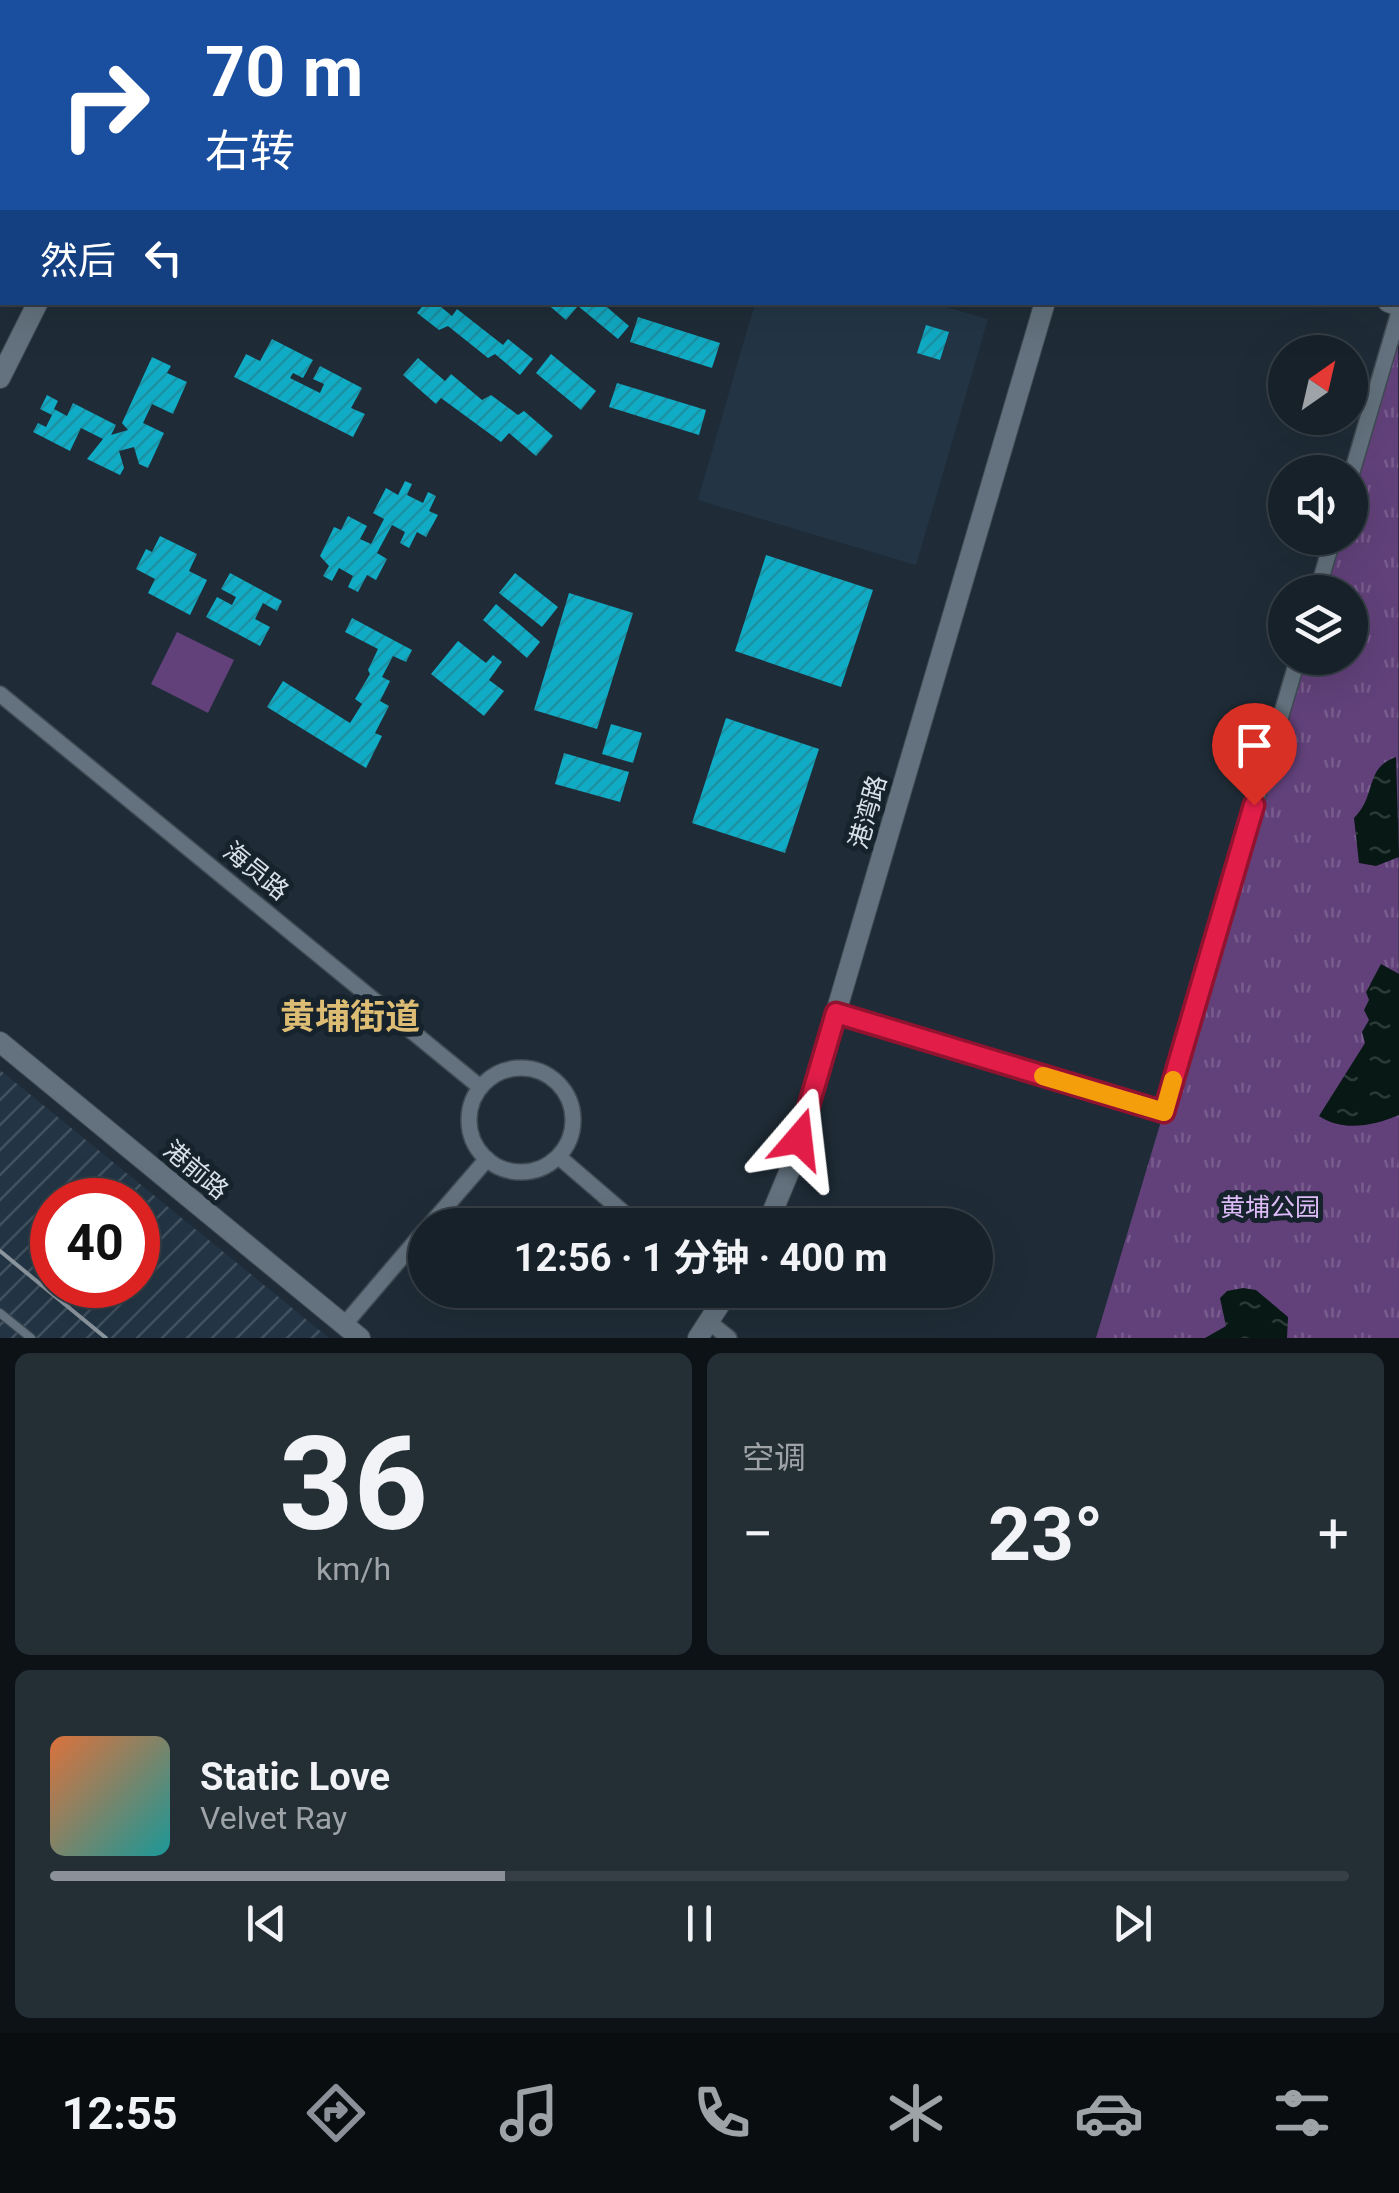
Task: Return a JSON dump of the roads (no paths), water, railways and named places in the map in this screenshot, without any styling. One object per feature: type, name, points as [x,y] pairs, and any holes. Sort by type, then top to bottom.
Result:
[{"type":"street","points":[[0,378],[36,305]]},
{"type":"street","name":"港湾路","points":[[1010,411],[1033,305]]},
{"type":"street","name":"港湾路","points":[[774,1208],[789,1172],[1044,305]]},
{"type":"street","points":[[1357,455],[1399,309]]},
{"type":"street","points":[[836,1013],[1164,1112],[1293,675]]},
{"type":"street","name":"海员路","points":[[0,694],[480,1087]]},
{"type":"street","name":"港前路","points":[[0,1042],[352,1331]]},
{"type":"street","points":[[512,1068],[528,1068],[559,1084],[574,1114],[573,1132],[559,1157],[540,1170],[523,1173],[505,1170],[487,1159],[470,1134],[469,1116],[480,1087],[512,1068]]},
{"type":"street","points":[[559,1157],[618,1208]]},
{"type":"street","points":[[444,1208],[487,1159]]},
{"type":"street","points":[[352,1331],[408,1254]]},
{"type":"street","points":[[703,1330],[729,1338]]},
{"type":"lane","points":[[0,1313],[31,1338]]},
{"type":"water","points":[[1396,757],[1399,857],[1376,866],[1359,863],[1354,818],[1366,801],[1379,768]]},
{"type":"water","points":[[1381,964],[1399,974],[1399,1115],[1348,1126],[1328,1121],[1319,1116],[1365,1043],[1362,1032],[1369,1020],[1364,1010],[1369,1000],[1366,992]]},
{"type":"water","points":[[1256,1290],[1288,1317],[1287,1338],[1205,1338],[1226,1326],[1220,1298],[1227,1291]]},
{"type":"railway","points":[[0,1251],[106,1338]]},
{"type":"district","name":"黄埔街道","points":[[350,1017]]},
{"type":"park label","name":"黄埔公园","points":[[1270,1207]]}]
